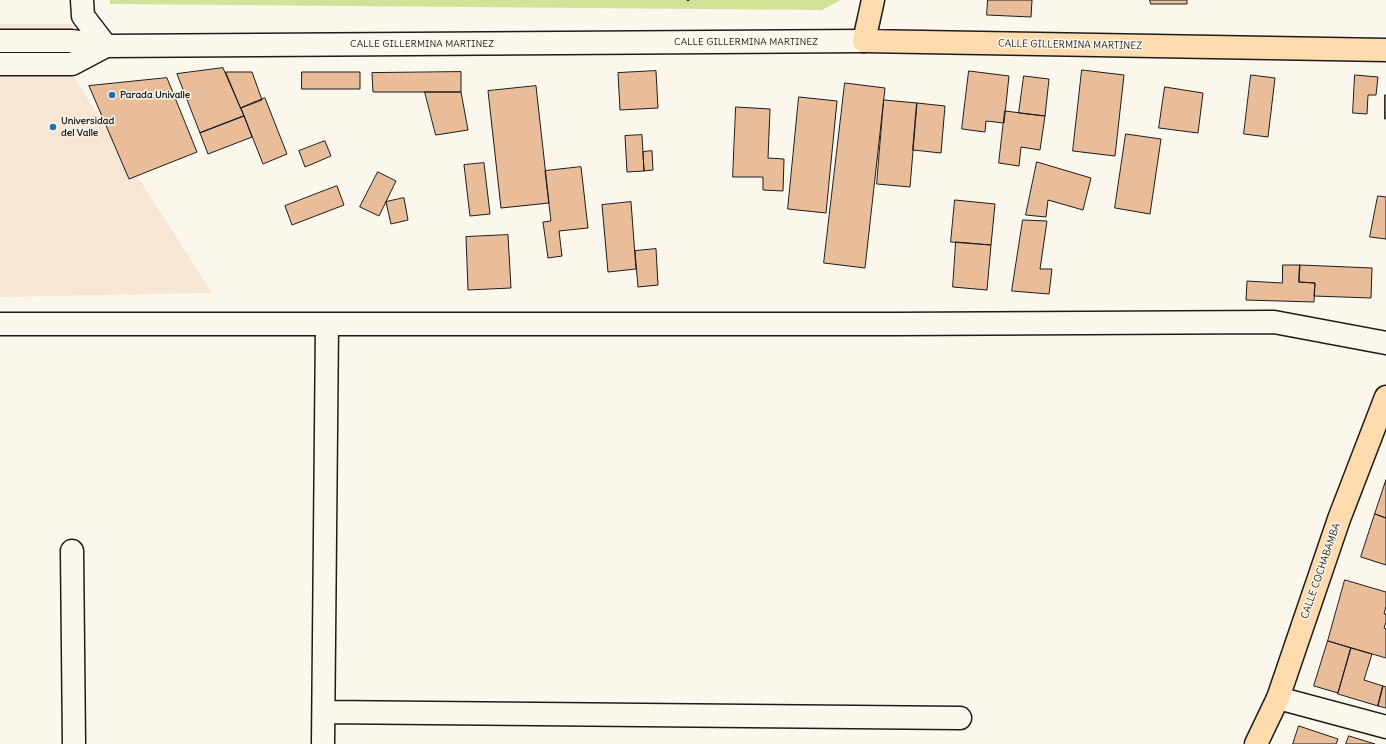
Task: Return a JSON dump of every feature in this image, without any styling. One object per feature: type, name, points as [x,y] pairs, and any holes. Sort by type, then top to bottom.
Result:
[{"type":"main road","points":[[864,41],[873,0]]},
{"type":"main road","name":"CALLE GILLERMINA MARTINEZ","points":[[864,41],[1386,50]]},
{"type":"main road","name":"CALLE COCHABAMBA","points":[[1256,744],[1278,698],[1339,519],[1386,397]]},
{"type":"street","points":[[82,0],[83,16],[106,46]]},
{"type":"street","name":"CALLE GILLERMINA MARTINEZ","points":[[0,41],[72,40],[106,46],[864,41]]},
{"type":"street","name":"CALLE GILLERMINA MARTINEZ","points":[[0,64],[72,64],[106,46]]},
{"type":"street","points":[[0,324],[903,324],[1274,322],[1386,343]]},
{"type":"street","points":[[323,744],[326,324]]},
{"type":"street","points":[[72,551],[74,744]]},
{"type":"street","points":[[1278,698],[1386,727]]},
{"type":"street","points":[[324,712],[960,718]]},
{"type":"shaded area","name":"Universidad del Valle","points":[[0,24],[72,24],[72,74],[212,293],[0,297]]},
{"type":"green space","points":[[110,0],[841,0],[822,10],[110,4]]},
{"type":"building","points":[[988,0],[1032,0],[1031,17],[987,15]]},
{"type":"building","points":[[1150,0],[1187,0],[1187,4],[1151,4]]},
{"type":"building","points":[[223,68],[244,116],[200,133],[177,74]]},
{"type":"building","points":[[1082,70],[1124,75],[1115,156],[1073,151]]},
{"type":"building","points":[[656,71],[658,108],[620,110],[618,73]]},
{"type":"building","points":[[969,71],[1009,76],[1004,123],[986,121],[985,132],[962,129]]},
{"type":"building","points":[[226,72],[252,72],[262,100],[241,108]]},
{"type":"building","points":[[302,72],[360,72],[360,89],[302,89]]},
{"type":"building","points":[[461,72],[461,92],[373,92],[372,73]]},
{"type":"building","points":[[1251,75],[1275,78],[1268,137],[1244,134]]},
{"type":"building","points":[[1355,75],[1378,77],[1376,95],[1368,95],[1367,114],[1353,113]]},
{"type":"building","points":[[1024,76],[1049,79],[1045,116],[1019,113]]},
{"type":"building","points":[[167,78],[197,152],[129,179],[89,86]]},
{"type":"building","points":[[845,83],[885,88],[865,268],[824,263]]},
{"type":"building","points":[[536,86],[549,203],[501,208],[488,91]]},
{"type":"building","points":[[1165,87],[1203,93],[1198,133],[1159,128]]},
{"type":"building","points":[[425,92],[461,92],[468,130],[436,135]]},
{"type":"building","points":[[1386,95],[1386,119],[1385,119]]},
{"type":"building","points":[[799,97],[837,101],[826,213],[788,209]]},
{"type":"building","points":[[265,98],[287,154],[263,164],[241,108]]},
{"type":"building","points":[[884,100],[917,103],[910,187],[877,184]]},
{"type":"building","points":[[917,103],[945,106],[941,153],[913,150]]},
{"type":"building","points":[[736,107],[770,109],[768,158],[784,159],[783,191],[763,190],[763,177],[733,177]]},
{"type":"building","points":[[1005,111],[1045,116],[1040,150],[1021,147],[1019,166],[999,163]]},
{"type":"building","points":[[244,116],[252,137],[208,154],[200,133]]},
{"type":"building","points":[[1126,134],[1161,139],[1150,214],[1115,208]]},
{"type":"building","points":[[642,135],[644,171],[627,172],[625,136]]},
{"type":"building","points":[[325,141],[331,156],[305,167],[299,151]]},
{"type":"building","points":[[652,151],[653,170],[644,171],[643,152]]},
{"type":"building","points":[[1037,162],[1091,178],[1083,210],[1048,200],[1046,217],[1026,215]]},
{"type":"building","points":[[484,163],[490,214],[470,216],[464,165]]},
{"type":"building","points":[[581,167],[588,228],[559,231],[562,256],[548,258],[543,222],[551,221],[545,171]]},
{"type":"building","points":[[378,172],[396,181],[379,216],[360,207]]},
{"type":"building","points":[[337,186],[344,205],[292,225],[285,206]]},
{"type":"building","points":[[1378,196],[1386,197],[1386,239],[1370,237]]},
{"type":"building","points":[[404,198],[408,220],[391,224],[386,202]]},
{"type":"building","points":[[955,200],[995,204],[991,245],[951,242]]},
{"type":"building","points":[[631,202],[636,269],[608,272],[602,205]]},
{"type":"building","points":[[1023,220],[1047,221],[1040,269],[1052,269],[1049,294],[1012,291]]},
{"type":"building","points":[[508,235],[511,288],[468,290],[466,237]]},
{"type":"building","points":[[956,242],[991,245],[987,290],[953,287]]},
{"type":"building","points":[[656,249],[658,285],[638,287],[635,251]]},
{"type":"building","points":[[1283,265],[1300,265],[1299,282],[1315,283],[1314,302],[1246,300],[1247,281],[1282,283]]},
{"type":"building","points":[[1300,265],[1372,268],[1371,298],[1314,296],[1315,283],[1299,282]]},
{"type":"building","points":[[1386,480],[1386,518],[1375,514]]},
{"type":"building","points":[[1375,514],[1386,518],[1386,565],[1361,557]]},
{"type":"building","points":[[1345,580],[1386,592],[1386,606],[1384,614],[1386,614],[1386,622],[1384,628],[1386,629],[1386,658],[1328,641]]},
{"type":"building","points":[[1328,641],[1351,648],[1338,693],[1314,686]]},
{"type":"building","points":[[1351,648],[1372,654],[1364,680],[1383,686],[1378,706],[1338,694]]},
{"type":"building","points":[[1383,686],[1386,687],[1386,708],[1378,706]]},
{"type":"building","points":[[1299,726],[1338,739],[1336,744],[1293,744]]},
{"type":"building","points":[[1349,736],[1375,744],[1346,744]]},
{"type":"place","name":"Parada Univalle","points":[[112,95]]},
{"type":"place","name":"Universidad del Valle","points":[[53,127]]}]
